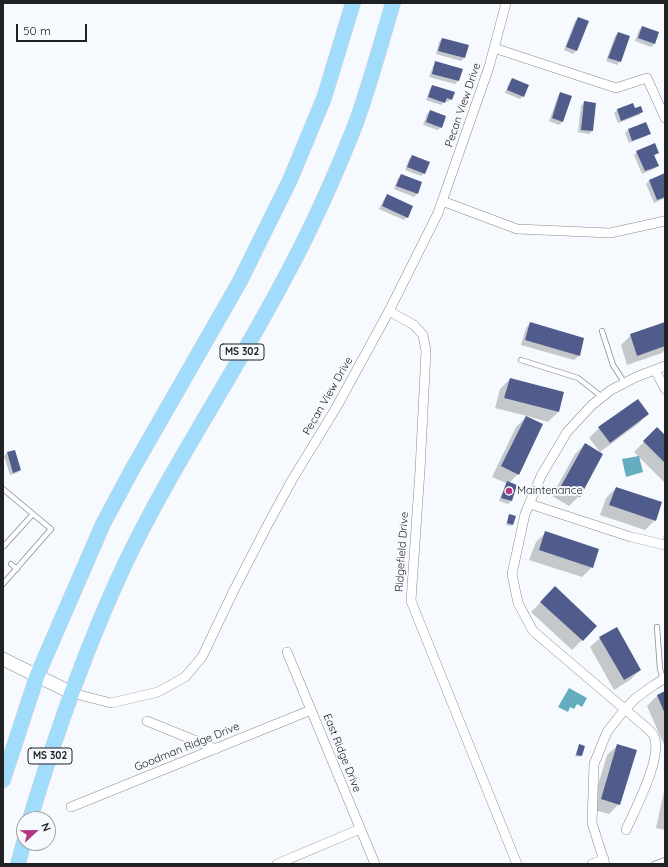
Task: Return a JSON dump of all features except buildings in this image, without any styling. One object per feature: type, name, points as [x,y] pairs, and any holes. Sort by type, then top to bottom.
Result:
[{"type":"highway","name":"MS 302","points":[[3,780],[37,676],[103,524],[132,468],[239,283],[290,180],[324,98],[353,3]]},
{"type":"highway","name":"MS 302","points":[[33,811],[80,670],[124,566],[170,476],[280,287],[313,222],[356,123],[370,82],[393,3]]},
{"type":"highway","points":[[18,864],[22,851]]},
{"type":"main road","points":[[3,659],[72,693]]},
{"type":"street","name":"Pecan View Drive","points":[[72,693],[111,703],[158,692],[185,677],[202,657],[235,588],[288,486],[336,408],[389,311],[438,212],[490,67],[506,3]]},
{"type":"street","points":[[494,48],[616,88],[647,78],[665,118]]},
{"type":"street","points":[[442,201],[517,229],[610,233],[665,221]]},
{"type":"street","name":"Ridgefield Drive","points":[[389,311],[414,325],[423,335],[426,351],[411,601],[517,864]]},
{"type":"street","points":[[626,830],[651,775],[656,748],[654,736],[625,709],[533,631],[518,603],[512,574],[525,514],[541,476],[567,432],[592,405],[624,382],[665,366]]},
{"type":"street","points":[[654,370],[665,389]]},
{"type":"street","points":[[530,504],[631,537],[665,545]]},
{"type":"street","name":"East Ridge Drive","points":[[287,652],[375,864]]},
{"type":"street","points":[[592,864],[605,862],[592,823],[594,764],[607,732],[625,709],[636,698],[664,679]]},
{"type":"street","name":"Goodman Ridge Drive","points":[[71,807],[311,710]]},
{"type":"street","points":[[147,721],[216,749]]},
{"type":"street","points":[[276,864],[360,829]]},
{"type":"lane","points":[[602,332],[613,365],[624,382]]},
{"type":"lane","points":[[521,360],[578,378],[602,397]]},
{"type":"lane","points":[[3,489],[51,529],[3,584]]},
{"type":"lane","points":[[3,547],[33,514]]},
{"type":"lane","points":[[11,564],[17,569]]},
{"type":"lane","points":[[3,575],[7,580]]},
{"type":"lane","points":[[657,627],[660,669],[664,679]]},
{"type":"lane","points":[[654,864],[665,860]]},
{"type":"water","points":[[639,456],[643,472],[626,477],[622,459]]},
{"type":"water","points":[[569,688],[587,698],[582,707],[577,704],[574,709],[570,707],[568,712],[558,707]]},
{"type":"place","name":"Maintenance","points":[[509,491]]}]
